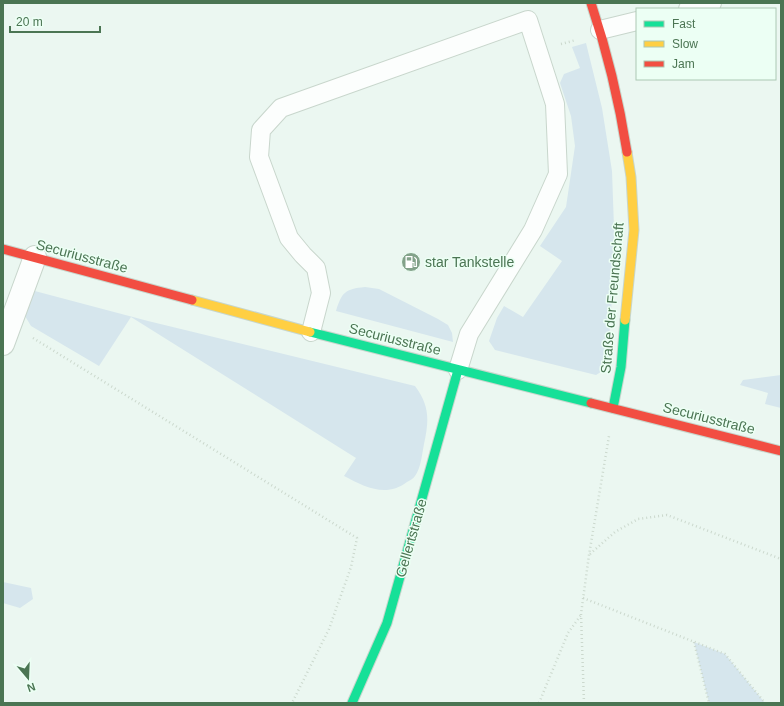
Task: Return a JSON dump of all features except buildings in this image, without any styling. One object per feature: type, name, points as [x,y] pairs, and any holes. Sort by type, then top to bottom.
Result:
[{"type":"street","name":"Straße der Freundschaft","points":[[591,3],[600,30],[622,120],[631,177],[634,230],[621,367],[613,408]]},
{"type":"street","name":"Securiusstraße","points":[[3,250],[35,257],[311,332],[458,370],[781,451]]},
{"type":"street","points":[[7,334],[35,257]]},
{"type":"street","name":"Gellertstraße","points":[[352,703],[387,623],[458,370]]},
{"type":"lane","points":[[692,8],[712,3]]},
{"type":"lane","points":[[311,332],[321,293],[316,268],[289,238],[258,157],[261,130],[282,108],[528,20],[555,104],[558,174],[532,230],[469,334],[458,370]]},
{"type":"lane","points":[[600,30],[636,21]]},
{"type":"path","points":[[538,50],[570,42],[600,30]]},
{"type":"path","points":[[7,334],[357,538],[351,567],[329,629],[292,703]]},
{"type":"path","points":[[584,703],[581,614],[613,408]]},
{"type":"path","points":[[589,555],[615,532],[638,519],[667,515],[781,559]]},
{"type":"path","points":[[583,598],[725,654],[765,703]]},
{"type":"path","points":[[539,703],[568,633],[581,614]]},
{"type":"path","points":[[694,642],[709,703]]},
{"type":"shaded area","points":[[586,43],[602,108],[612,171],[615,256],[607,368],[596,375],[495,350],[489,341],[497,318],[504,306],[523,317],[562,261],[540,246],[566,207],[575,146],[571,116],[560,83],[564,74],[580,68],[572,47]]},
{"type":"shaded area","points":[[365,287],[379,289],[448,325],[452,333],[453,342],[336,311],[340,300],[345,293],[349,290]]},
{"type":"shaded area","points":[[31,290],[148,321],[415,386],[426,407],[427,414],[426,436],[419,469],[412,479],[399,487],[383,490],[368,487],[344,476],[356,458],[131,317],[99,366],[31,326],[22,311]]},
{"type":"shaded area","points":[[781,375],[781,408],[765,404],[768,393],[740,385],[743,380]]},
{"type":"shaded area","points":[[3,582],[31,588],[33,599],[20,608],[3,603]]},
{"type":"shaded area","points":[[694,642],[725,654],[765,703],[709,703]]},
{"type":"traffic: fast","points":[[613,408],[621,367],[625,320]]},
{"type":"traffic: fast","points":[[310,332],[591,403]]},
{"type":"traffic: fast","points":[[352,703],[387,623],[458,370]]},
{"type":"traffic: slow","points":[[625,320],[634,230],[631,177],[627,152]]},
{"type":"traffic: slow","points":[[192,300],[310,332]]},
{"type":"traffic: jam","points":[[591,3],[612,76],[627,152]]},
{"type":"traffic: jam","points":[[3,249],[192,300]]},
{"type":"traffic: jam","points":[[591,403],[781,451]]},
{"type":"place","name":"star Tankstelle","points":[[411,262]]}]
